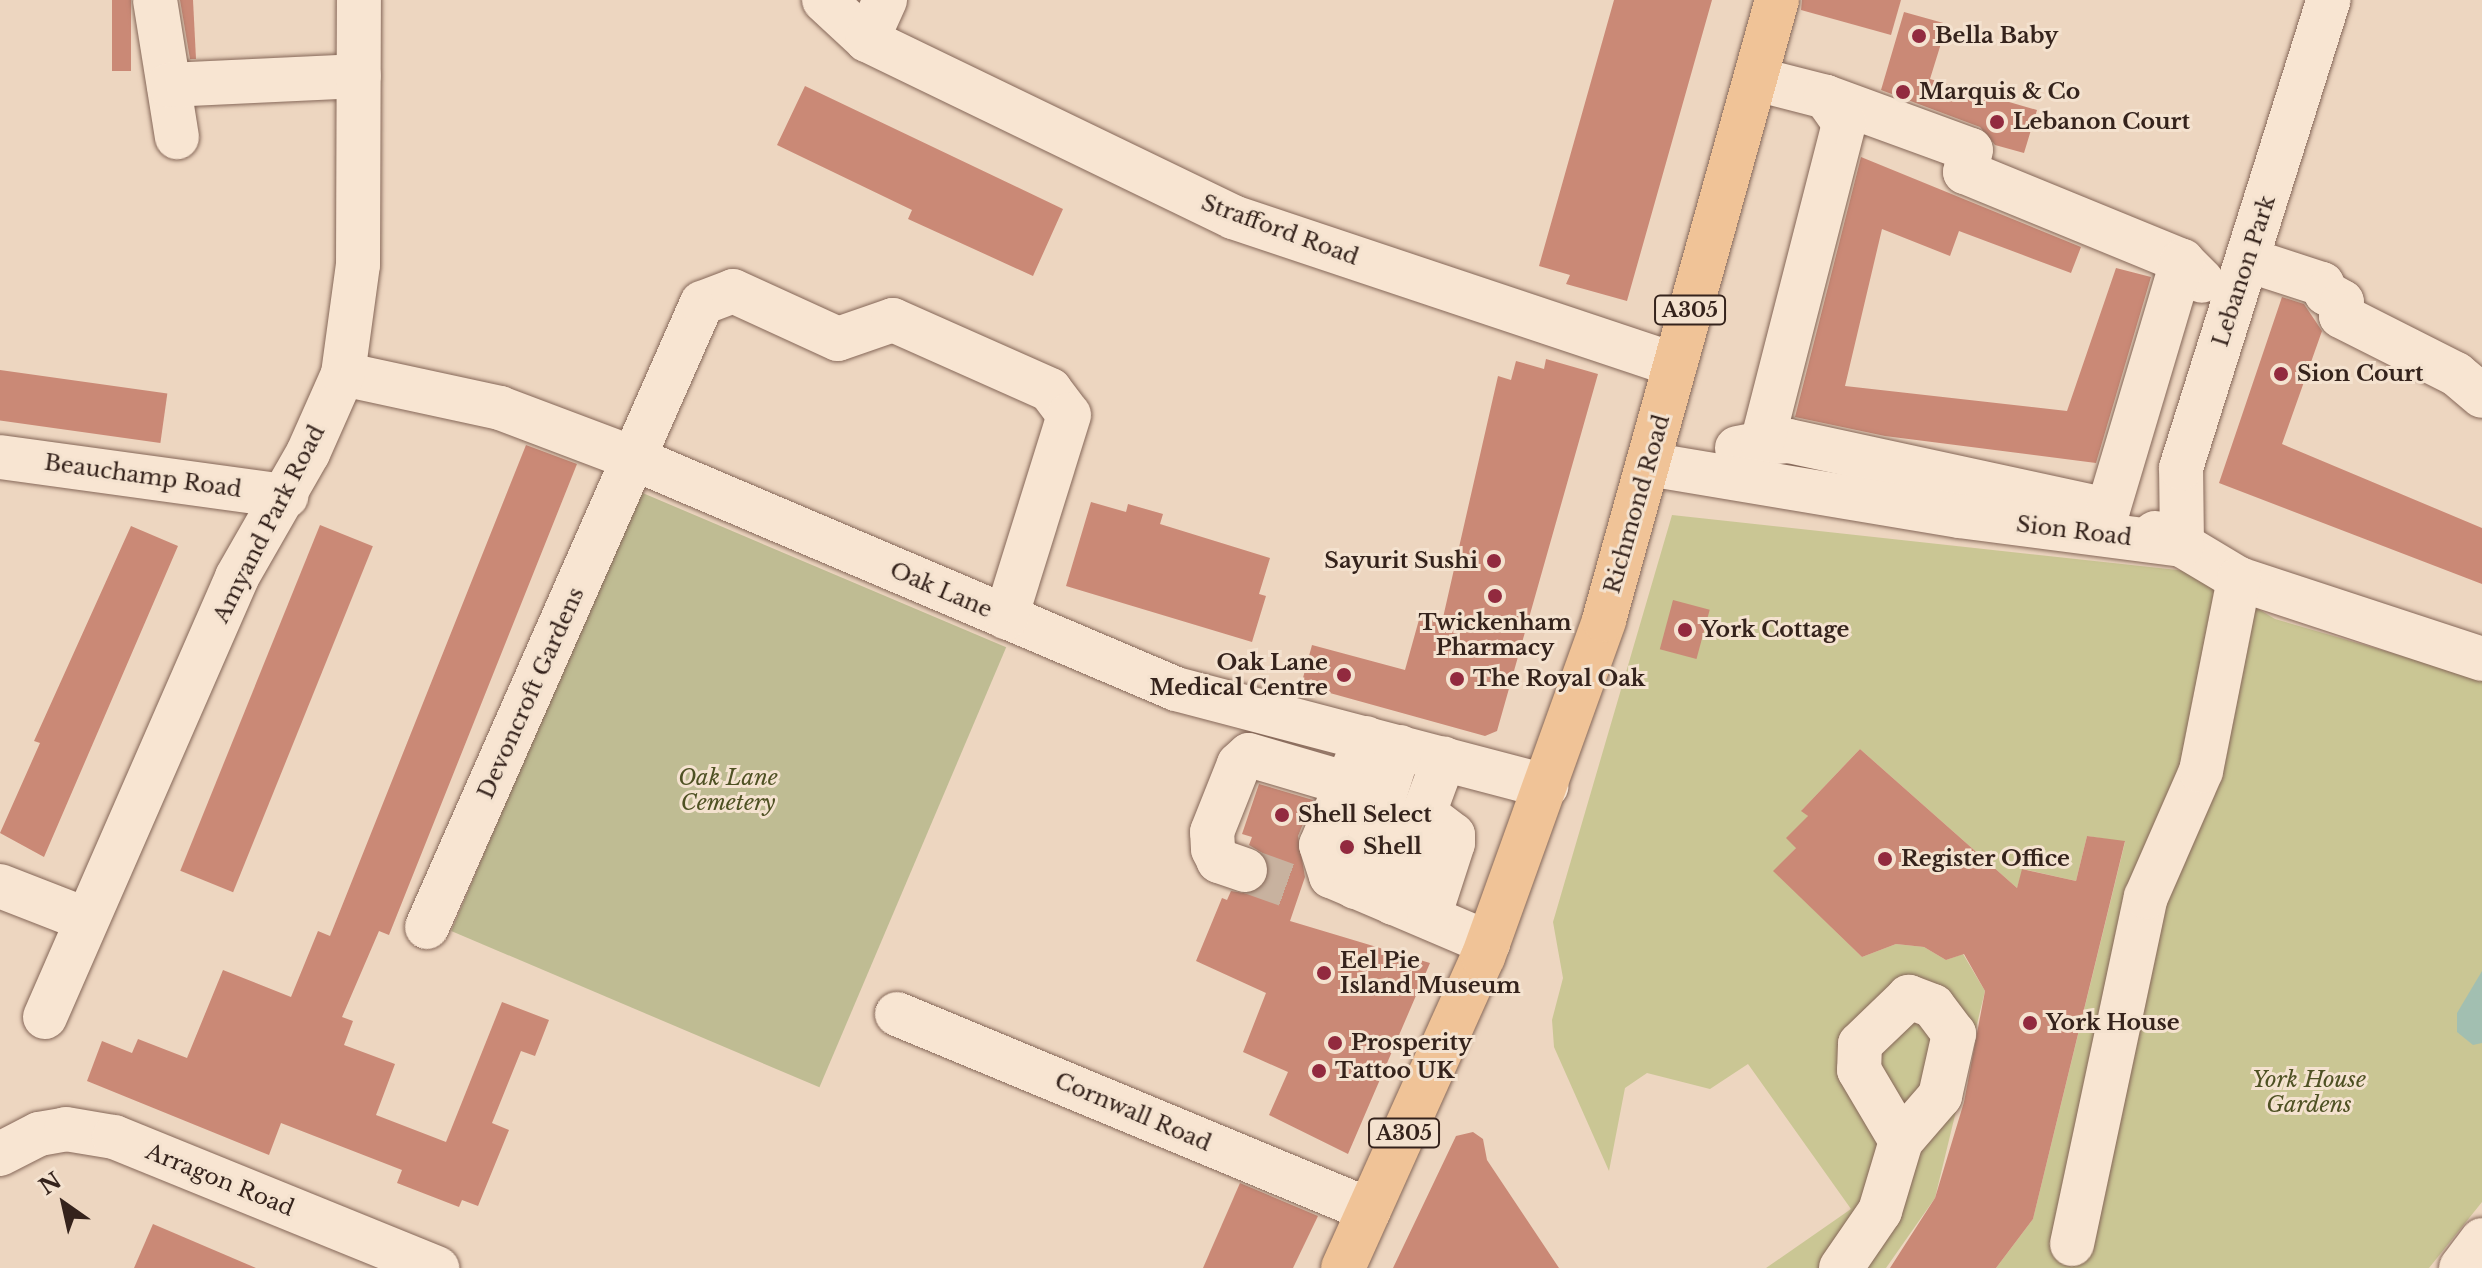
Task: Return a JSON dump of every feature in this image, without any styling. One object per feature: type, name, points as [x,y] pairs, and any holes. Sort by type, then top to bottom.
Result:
[{"type":"main road","name":"Richmond Road","points":[[1369,1210],[1488,943],[1604,620],[1777,0]]},
{"type":"main road","name":"A305","points":[[1343,1268],[1369,1210]]},
{"type":"street","points":[[155,0],[177,137]]},
{"type":"street","name":"Amyand Park Road","points":[[45,1017],[237,577],[286,496],[343,374],[358,265],[359,0]]},
{"type":"street","name":"Strafford Road","points":[[824,0],[867,40],[1233,217],[1675,365]]},
{"type":"street","points":[[867,40],[885,0]]},
{"type":"street","name":"Lebanon Park","points":[[2182,545],[2181,468],[2329,0]]},
{"type":"street","points":[[169,85],[359,76]]},
{"type":"street","points":[[1756,79],[1826,97],[1971,150],[1965,172],[2182,261],[2232,312]]},
{"type":"street","points":[[1762,443],[1844,123],[1826,97]]},
{"type":"street","points":[[2248,260],[2322,284],[2326,293],[2342,302],[2341,316],[2456,374],[2482,396]]},
{"type":"street","points":[[2108,510],[2182,261]]},
{"type":"street","name":"Devoncroft Gardens","points":[[427,927],[702,303],[733,291],[838,339],[893,320],[1050,390],[1069,415],[1006,617]]},
{"type":"street","name":"Oak Lane","points":[[343,374],[500,408],[635,459],[1176,689],[1546,786]]},
{"type":"street","points":[[1648,464],[1789,441],[2108,510],[2182,545]]},
{"type":"street","name":"Beauchamp Road","points":[[0,457],[286,496]]},
{"type":"street","name":"Sion Road","points":[[1648,464],[1959,516],[2182,545],[2239,579],[2478,647]]},
{"type":"street","points":[[2072,1244],[2146,897],[2201,771],[2239,579]]},
{"type":"street","points":[[1383,742],[1344,783],[1321,845],[1362,895],[1488,943]]},
{"type":"street","points":[[1362,895],[1383,742]]},
{"type":"street","points":[[1245,870],[1219,861],[1213,849],[1212,832],[1239,764],[1249,755],[1344,783]]},
{"type":"street","points":[[1362,895],[1424,813],[1444,759]]},
{"type":"street","points":[[0,886],[87,920]]},
{"type":"street","name":"Cornwall Road","points":[[897,1014],[1369,1210]]},
{"type":"street","name":"Arragon Road","points":[[0,1154],[39,1134],[66,1129],[114,1137],[437,1268]]},
{"type":"street","points":[[1841,1268],[1880,1211],[1901,1141]]},
{"type":"street","points":[[2461,1268],[2482,1240]]},
{"type":"green space","name":"Oak Lane Cemetery","points":[[638,491],[1006,647],[819,1087],[451,931]]},
{"type":"green space","name":"York House Gardens","points":[[1672,515],[2196,572],[2275,619],[2482,679],[2482,1202],[2429,1268],[1996,1268],[2033,1219],[2125,842],[2087,836],[2076,881],[2023,869],[2017,888],[1860,749],[1802,810],[1808,816],[1796,848],[1774,871],[1862,957],[1896,944],[1924,947],[1946,960],[1963,954],[1985,991],[1935,1198],[1886,1268],[1766,1268],[1851,1209],[1748,1064],[1710,1089],[1647,1073],[1625,1088],[1609,1171],[1554,1047],[1552,1020],[1563,978],[1553,922]]},
{"type":"shaded area","points":[[2482,971],[2482,1043],[2473,1045],[2457,1032],[2457,1013]]},
{"type":"building","points":[[112,0],[131,0],[131,71],[112,71]]},
{"type":"building","points":[[180,0],[193,0],[196,59],[190,59]]},
{"type":"building","points":[[1614,0],[1712,0],[1627,301],[1566,284],[1570,275],[1539,266]]},
{"type":"building","points":[[1802,0],[1901,0],[1891,35],[1801,10]]},
{"type":"building","points":[[1904,12],[1947,24],[1930,79],[2037,110],[2024,153],[1995,145],[1980,127],[1881,90]]},
{"type":"building","points":[[805,86],[1063,209],[1033,276],[908,219],[912,210],[777,145]]},
{"type":"building","points":[[1861,157],[2081,247],[2071,273],[1959,231],[1950,256],[1882,229],[1845,386],[2067,411],[2116,268],[2151,277],[2096,463],[1885,436],[1795,417]]},
{"type":"building","name":"Sion Court","points":[[2282,297],[2304,304],[2322,331],[2282,444],[2482,528],[2482,584],[2219,483]]},
{"type":"building","points":[[1546,359],[1598,374],[1497,731],[1485,736],[1301,685],[1312,645],[1405,670],[1420,616],[1442,622],[1498,376],[1511,380],[1516,361],[1544,369]]},
{"type":"building","points":[[0,370],[167,394],[160,443],[0,420]]},
{"type":"building","points":[[526,445],[577,464],[389,935],[379,931],[342,1017],[353,1021],[344,1045],[395,1064],[376,1115],[446,1142],[502,1002],[549,1020],[535,1056],[521,1051],[492,1123],[509,1130],[478,1206],[462,1200],[459,1207],[397,1183],[402,1170],[281,1123],[269,1155],[87,1081],[102,1041],[132,1053],[138,1039],[187,1058],[223,970],[291,997],[318,931],[330,936]]},
{"type":"building","points":[[1091,502],[1126,512],[1128,504],[1163,514],[1160,524],[1270,558],[1259,594],[1266,596],[1252,642],[1066,586]]},
{"type":"building","points":[[320,525],[373,546],[233,892],[180,871]]},
{"type":"building","points":[[131,526],[178,546],[44,857],[0,833],[40,743],[34,741]]},
{"type":"building","name":"York Cottage","points":[[1673,600],[1710,610],[1697,659],[1660,649]]},
{"type":"building","points":[[1860,749],[2017,888],[2022,869],[2076,881],[2087,836],[2125,841],[2033,1219],[1996,1268],[1890,1268],[1935,1198],[1964,1102],[1985,991],[1964,954],[1946,960],[1924,947],[1896,944],[1862,957],[1773,871],[1796,848],[1786,838],[1808,816],[1801,811]]},
{"type":"building","points":[[1259,784],[1313,800],[1298,836],[1305,877],[1290,921],[1430,963],[1348,1154],[1269,1115],[1288,1072],[1243,1052],[1266,993],[1196,961],[1222,898],[1227,900],[1231,891],[1250,894],[1268,879],[1264,854],[1249,845],[1252,837],[1242,834]]},
{"type":"building","points":[[1473,1132],[1483,1139],[1487,1160],[1559,1268],[1393,1268],[1456,1136]]},
{"type":"building","points":[[1240,1183],[1318,1216],[1293,1268],[1203,1268]]},
{"type":"building","points":[[153,1224],[256,1268],[134,1268]]},
{"type":"tunnel","points":[[1245,870],[1301,890]]},
{"type":"place","name":"Bella Baby","points":[[1919,36]]},
{"type":"place","name":"Marquis & Co","points":[[1903,92]]},
{"type":"place","name":"Lebanon Court","points":[[1997,122]]},
{"type":"place","name":"Sion Court","points":[[2281,374]]},
{"type":"place","name":"Sayurit Sushi","points":[[1494,561]]},
{"type":"place","name":"Twickenham Pharmacy","points":[[1495,596]]},
{"type":"place","name":"York Cottage","points":[[1685,630]]},
{"type":"place","name":"Oak Lane Medical Centre","points":[[1344,675]]},
{"type":"place","name":"The Royal Oak","points":[[1457,679]]},
{"type":"place","name":"Shell Select","points":[[1282,815]]},
{"type":"place","name":"Shell","points":[[1347,847]]},
{"type":"place","name":"Register Office","points":[[1885,859]]},
{"type":"place","name":"Eel Pie Island Museum","points":[[1324,973]]},
{"type":"place","name":"York House","points":[[2030,1023]]},
{"type":"place","name":"Prosperity","points":[[1335,1043]]},
{"type":"place","name":"Tattoo UK","points":[[1319,1071]]}]
